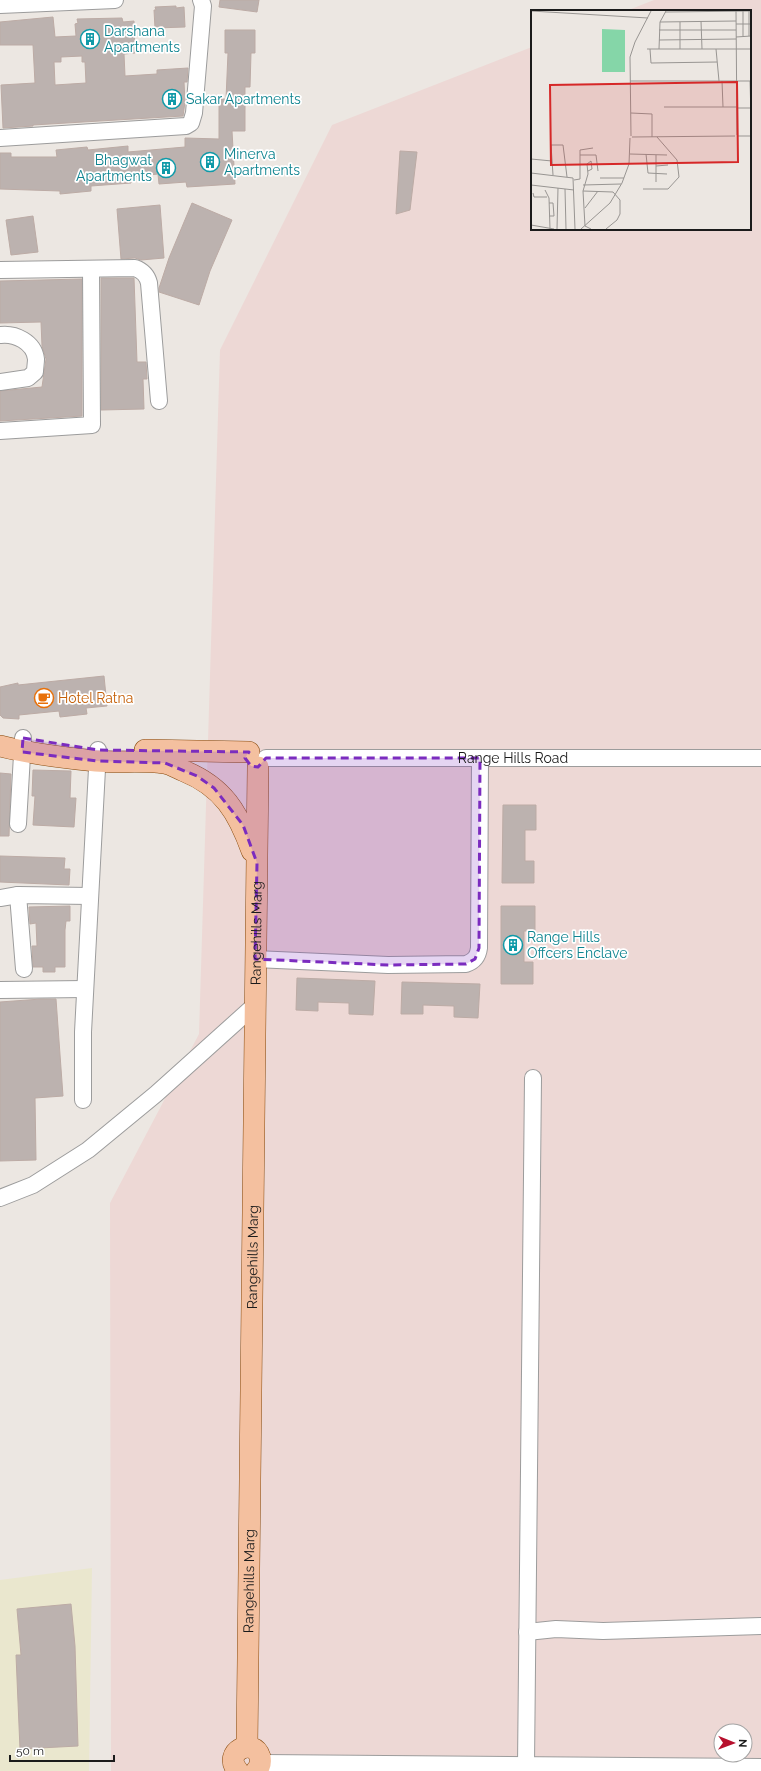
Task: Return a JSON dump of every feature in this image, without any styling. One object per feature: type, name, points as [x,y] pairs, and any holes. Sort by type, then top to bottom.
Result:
[{"type":"main road","points":[[0,735],[22,745]]},
{"type":"main road","points":[[0,746],[22,745],[97,756],[134,750],[255,760]]},
{"type":"main road","name":"Range Hills Road","points":[[97,756],[165,763],[255,760]]},
{"type":"main road","name":"Rangehills Marg","points":[[246,1747],[257,863],[255,760]]},
{"type":"main road","points":[[165,763],[197,776],[214,788],[229,803],[243,825],[257,863]]},
{"type":"main road","points":[[238,1771],[233,1763],[235,1754],[242,1748],[246,1747],[256,1750],[260,1758],[258,1767]]},
{"type":"street","points":[[0,4],[43,1],[115,0]]},
{"type":"street","points":[[0,138],[186,126],[191,123],[194,113],[203,6],[201,0]]},
{"type":"street","points":[[0,270],[135,268],[140,270],[148,278],[159,401]]},
{"type":"street","points":[[0,431],[92,425],[92,269]]},
{"type":"street","points":[[0,335],[8,334],[21,338],[30,346],[36,358],[35,372],[28,378],[0,382]]},
{"type":"street","points":[[18,824],[22,745]]},
{"type":"street","points":[[83,1100],[83,1032],[97,756]]},
{"type":"street","points":[[255,959],[388,966],[466,964],[472,962],[478,954],[479,948],[480,758]]},
{"type":"street","name":"Range Hills Road","points":[[255,760],[761,758]]},
{"type":"street","points":[[0,898],[18,895],[90,896]]},
{"type":"street","points":[[18,895],[24,969]]},
{"type":"street","points":[[0,990],[85,989]]},
{"type":"street","points":[[0,1198],[33,1186],[88,1150],[156,1094],[255,1004]]},
{"type":"street","points":[[526,1765],[533,1078]]},
{"type":"street","points":[[527,1632],[556,1629],[616,1631],[761,1626]]},
{"type":"street","points":[[258,1767],[509,1768],[526,1765],[761,1767]]},
{"type":"highlighted area","points":[[23,738],[98,750],[249,752],[245,758],[251,766],[258,767],[266,758],[480,758],[479,948],[475,959],[466,964],[388,965],[255,959],[257,863],[243,825],[214,788],[197,776],[165,763],[97,761],[22,752]]},
{"type":"shaded area","points":[[654,0],[761,0],[761,1771],[111,1771],[110,1203],[199,1034],[220,350],[332,125],[531,47],[531,230],[751,230],[751,10],[629,10]]},
{"type":"shaded area","points":[[92,1568],[89,1771],[0,1771],[0,1580]]},
{"type":"building","points":[[220,0],[259,0],[257,12],[219,7]]},
{"type":"building","points":[[176,6],[176,8],[184,7],[185,27],[155,28],[155,7]]},
{"type":"building","points":[[53,17],[55,37],[76,36],[75,24],[78,23],[77,19],[122,18],[123,22],[134,21],[135,53],[124,54],[125,76],[157,74],[157,70],[188,68],[187,82],[184,82],[185,102],[183,116],[3,128],[1,85],[35,83],[33,45],[0,45],[0,22]],"holes":[[[82,56],[82,62],[85,62],[86,83],[55,85],[54,62],[61,62],[61,57]]]},
{"type":"building","points":[[225,30],[255,30],[255,53],[251,53],[250,87],[245,87],[245,131],[232,131],[235,184],[187,187],[186,182],[159,184],[158,174],[130,177],[131,183],[91,186],[91,191],[60,194],[60,191],[0,189],[0,153],[11,153],[11,157],[57,157],[56,150],[87,147],[88,150],[128,146],[128,152],[185,147],[185,138],[219,139],[219,99],[226,99],[228,53],[225,53]]},
{"type":"building","points":[[400,151],[417,152],[410,210],[396,214]]},
{"type":"building","points":[[192,203],[232,220],[210,271],[199,305],[159,292],[169,258]]},
{"type":"building","points":[[160,205],[164,258],[141,260],[135,258],[121,259],[117,209]]},
{"type":"building","points":[[33,216],[38,252],[11,255],[6,220]]},
{"type":"building","points":[[101,278],[134,278],[137,362],[146,362],[147,379],[143,379],[144,409],[101,410]]},
{"type":"building","points":[[82,279],[82,416],[0,421],[0,391],[42,387],[46,359],[42,346],[41,322],[0,323],[0,281]]},
{"type":"building","points":[[104,676],[107,706],[86,708],[87,714],[60,717],[59,711],[19,715],[19,719],[3,718],[0,715],[0,687],[18,683],[18,685]]},
{"type":"building","points":[[33,770],[71,771],[70,798],[76,798],[74,827],[33,825],[35,796],[32,796]]},
{"type":"building","points":[[0,773],[11,774],[9,836],[0,836]]},
{"type":"building","points":[[503,805],[536,805],[536,830],[525,830],[525,861],[534,861],[534,883],[502,883]]},
{"type":"building","points":[[0,856],[65,858],[64,869],[70,869],[69,885],[0,882]]},
{"type":"building","points":[[70,906],[70,921],[66,921],[65,930],[65,967],[55,967],[55,972],[43,972],[43,967],[33,967],[32,946],[37,946],[36,923],[30,924],[29,907]]},
{"type":"building","name":"Range Hills Offcers Enclave","points":[[501,906],[535,906],[535,931],[524,931],[524,962],[533,962],[533,984],[501,984]]},
{"type":"building","points":[[297,978],[375,981],[373,1015],[349,1014],[349,1003],[318,1002],[318,1011],[296,1010]]},
{"type":"building","points":[[402,982],[480,984],[478,1018],[454,1017],[454,1006],[423,1005],[423,1014],[401,1014]]},
{"type":"building","points":[[56,999],[63,1096],[35,1098],[36,1160],[0,1161],[0,1002]]},
{"type":"building","points":[[71,1604],[75,1646],[78,1746],[20,1749],[16,1655],[21,1655],[17,1609]]},
{"type":"place","name":"Darshana Apartments","points":[[90,39]]},
{"type":"place","name":"Sakar Apartments","points":[[172,99]]},
{"type":"place","name":"Minerva Apartments","points":[[210,162]]},
{"type":"place","name":"Bhagwat Apartments","points":[[166,168]]},
{"type":"place","name":"Hotel Ratna","points":[[44,698]]},
{"type":"place","name":"Range Hills Offcers Enclave","points":[[513,945]]}]
